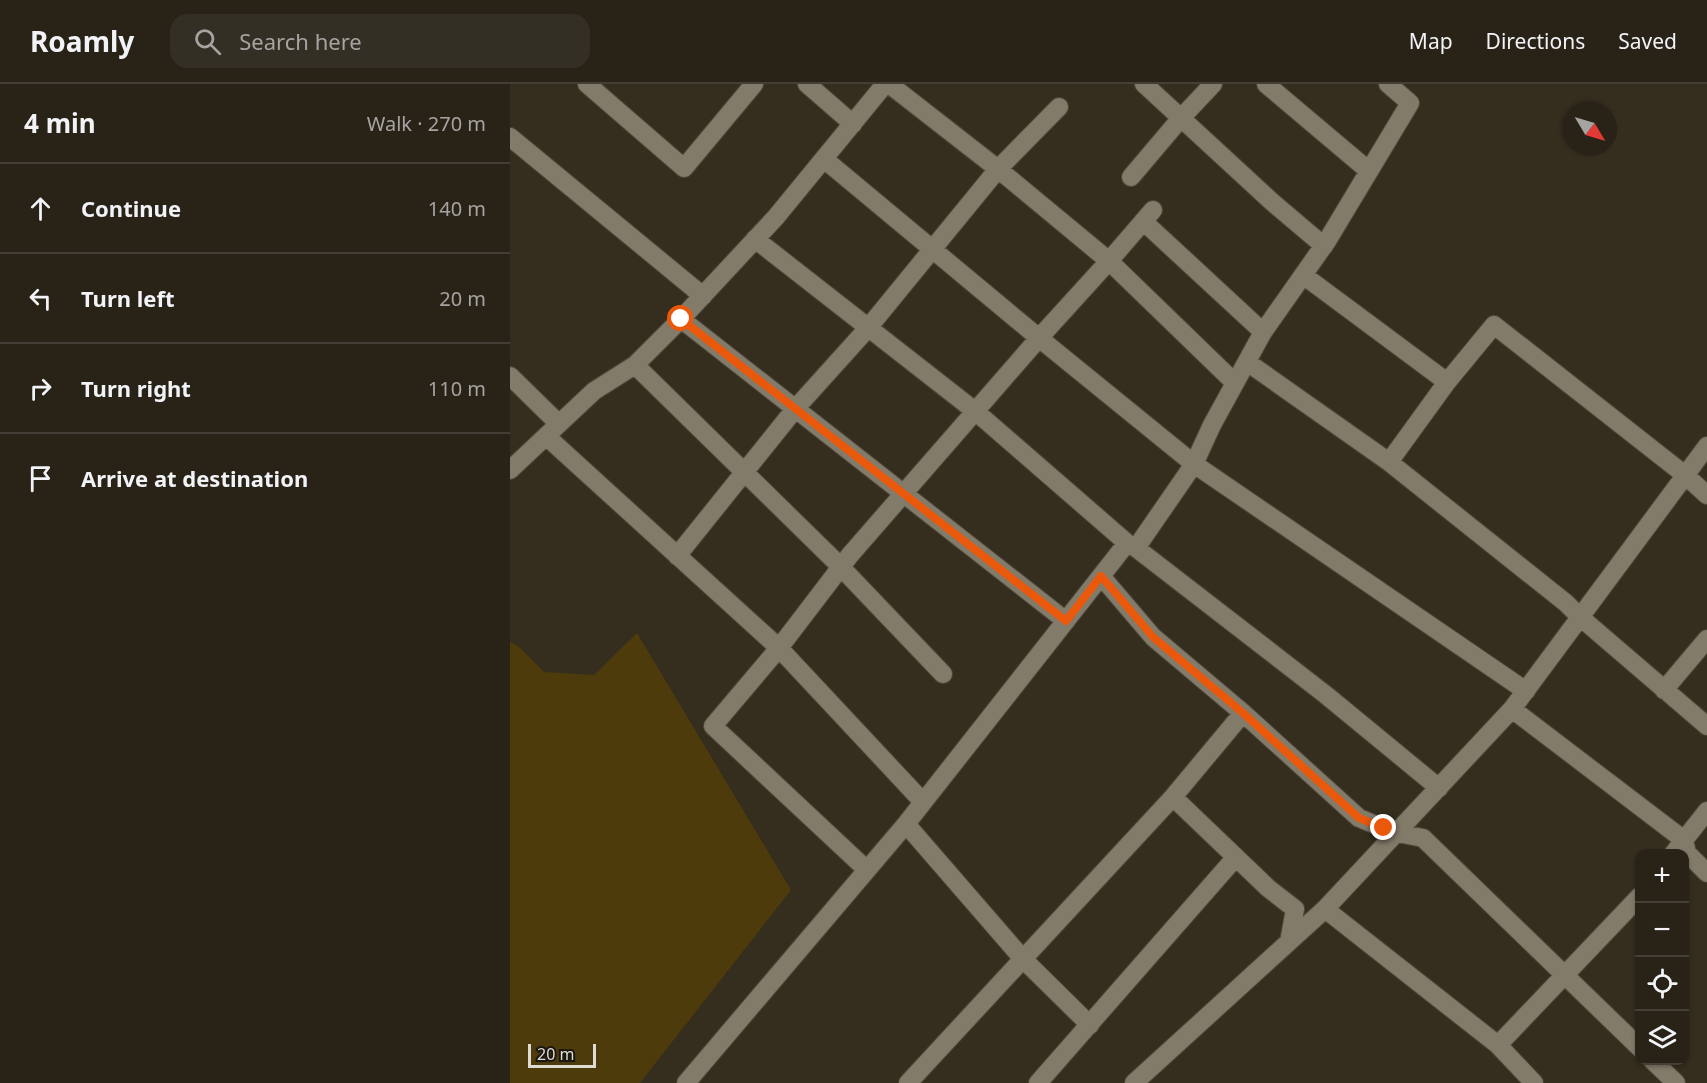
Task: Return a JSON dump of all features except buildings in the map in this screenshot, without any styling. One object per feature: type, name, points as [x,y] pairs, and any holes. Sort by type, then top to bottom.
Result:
[{"type":"street","points":[[587,84],[607,90],[684,168],[754,84]]},
{"type":"street","points":[[807,84],[853,124]]},
{"type":"street","points":[[510,470],[594,390],[635,365],[681,319],[755,239],[887,84],[998,169],[1109,261],[1235,382]]},
{"type":"street","points":[[1144,84],[1324,246]]},
{"type":"street","points":[[1131,177],[1180,118],[1213,84]]},
{"type":"street","points":[[1266,84],[1369,171]]},
{"type":"street","points":[[686,1083],[906,824],[1101,576],[1131,545],[1194,464],[1263,332],[1324,246],[1410,103],[1388,84]]},
{"type":"street","points":[[677,556],[795,409],[868,328],[998,169],[1059,106]]},
{"type":"street","points":[[510,136],[702,296]]},
{"type":"street","points":[[824,159],[1194,464],[1526,691]]},
{"type":"street","points":[[867,870],[713,726],[903,494],[1148,215],[1263,332]]},
{"type":"street","points":[[755,239],[975,411],[1131,545],[1326,695],[1440,788]]},
{"type":"street","points":[[1304,275],[1447,382]]},
{"type":"street","points":[[681,319],[1066,621]]},
{"type":"street","points":[[1389,462],[1447,382],[1494,325],[1685,475],[1707,495]]},
{"type":"street","points":[[1247,362],[1389,462],[1566,603],[1707,726]]},
{"type":"street","points":[[635,365],[841,567],[943,674]]},
{"type":"street","points":[[510,376],[553,430],[677,556],[778,648],[923,802]]},
{"type":"street","points":[[1134,1083],[1326,909],[1512,709],[1707,446]]},
{"type":"street","points":[[1101,576],[1153,637],[1243,713],[1359,818],[1398,833],[1423,838],[1635,1043]]},
{"type":"street","points":[[1665,690],[1707,639]]},
{"type":"street","points":[[1512,709],[1687,853],[1707,873]]},
{"type":"street","points":[[908,1083],[1173,797],[1243,713]]},
{"type":"street","points":[[1173,797],[1295,909],[1289,942]]},
{"type":"street","points":[[1678,847],[1707,811]]},
{"type":"street","points":[[906,824],[1023,959],[1090,1025]]},
{"type":"street","points":[[1038,1083],[1236,857]]},
{"type":"street","points":[[1498,1045],[1635,901]]},
{"type":"street","points":[[1326,909],[1498,1045],[1534,1083]]},
{"type":"street","points":[[1657,1065],[1676,1083]]},
{"type":"shaded area","points":[[637,633],[791,890],[640,1083],[510,1083],[510,642],[518,646],[544,672],[594,675]]},
{"type":"route","points":[[681,319],[1066,621],[1101,576],[1153,637],[1243,713],[1359,818],[1384,828]]}]
